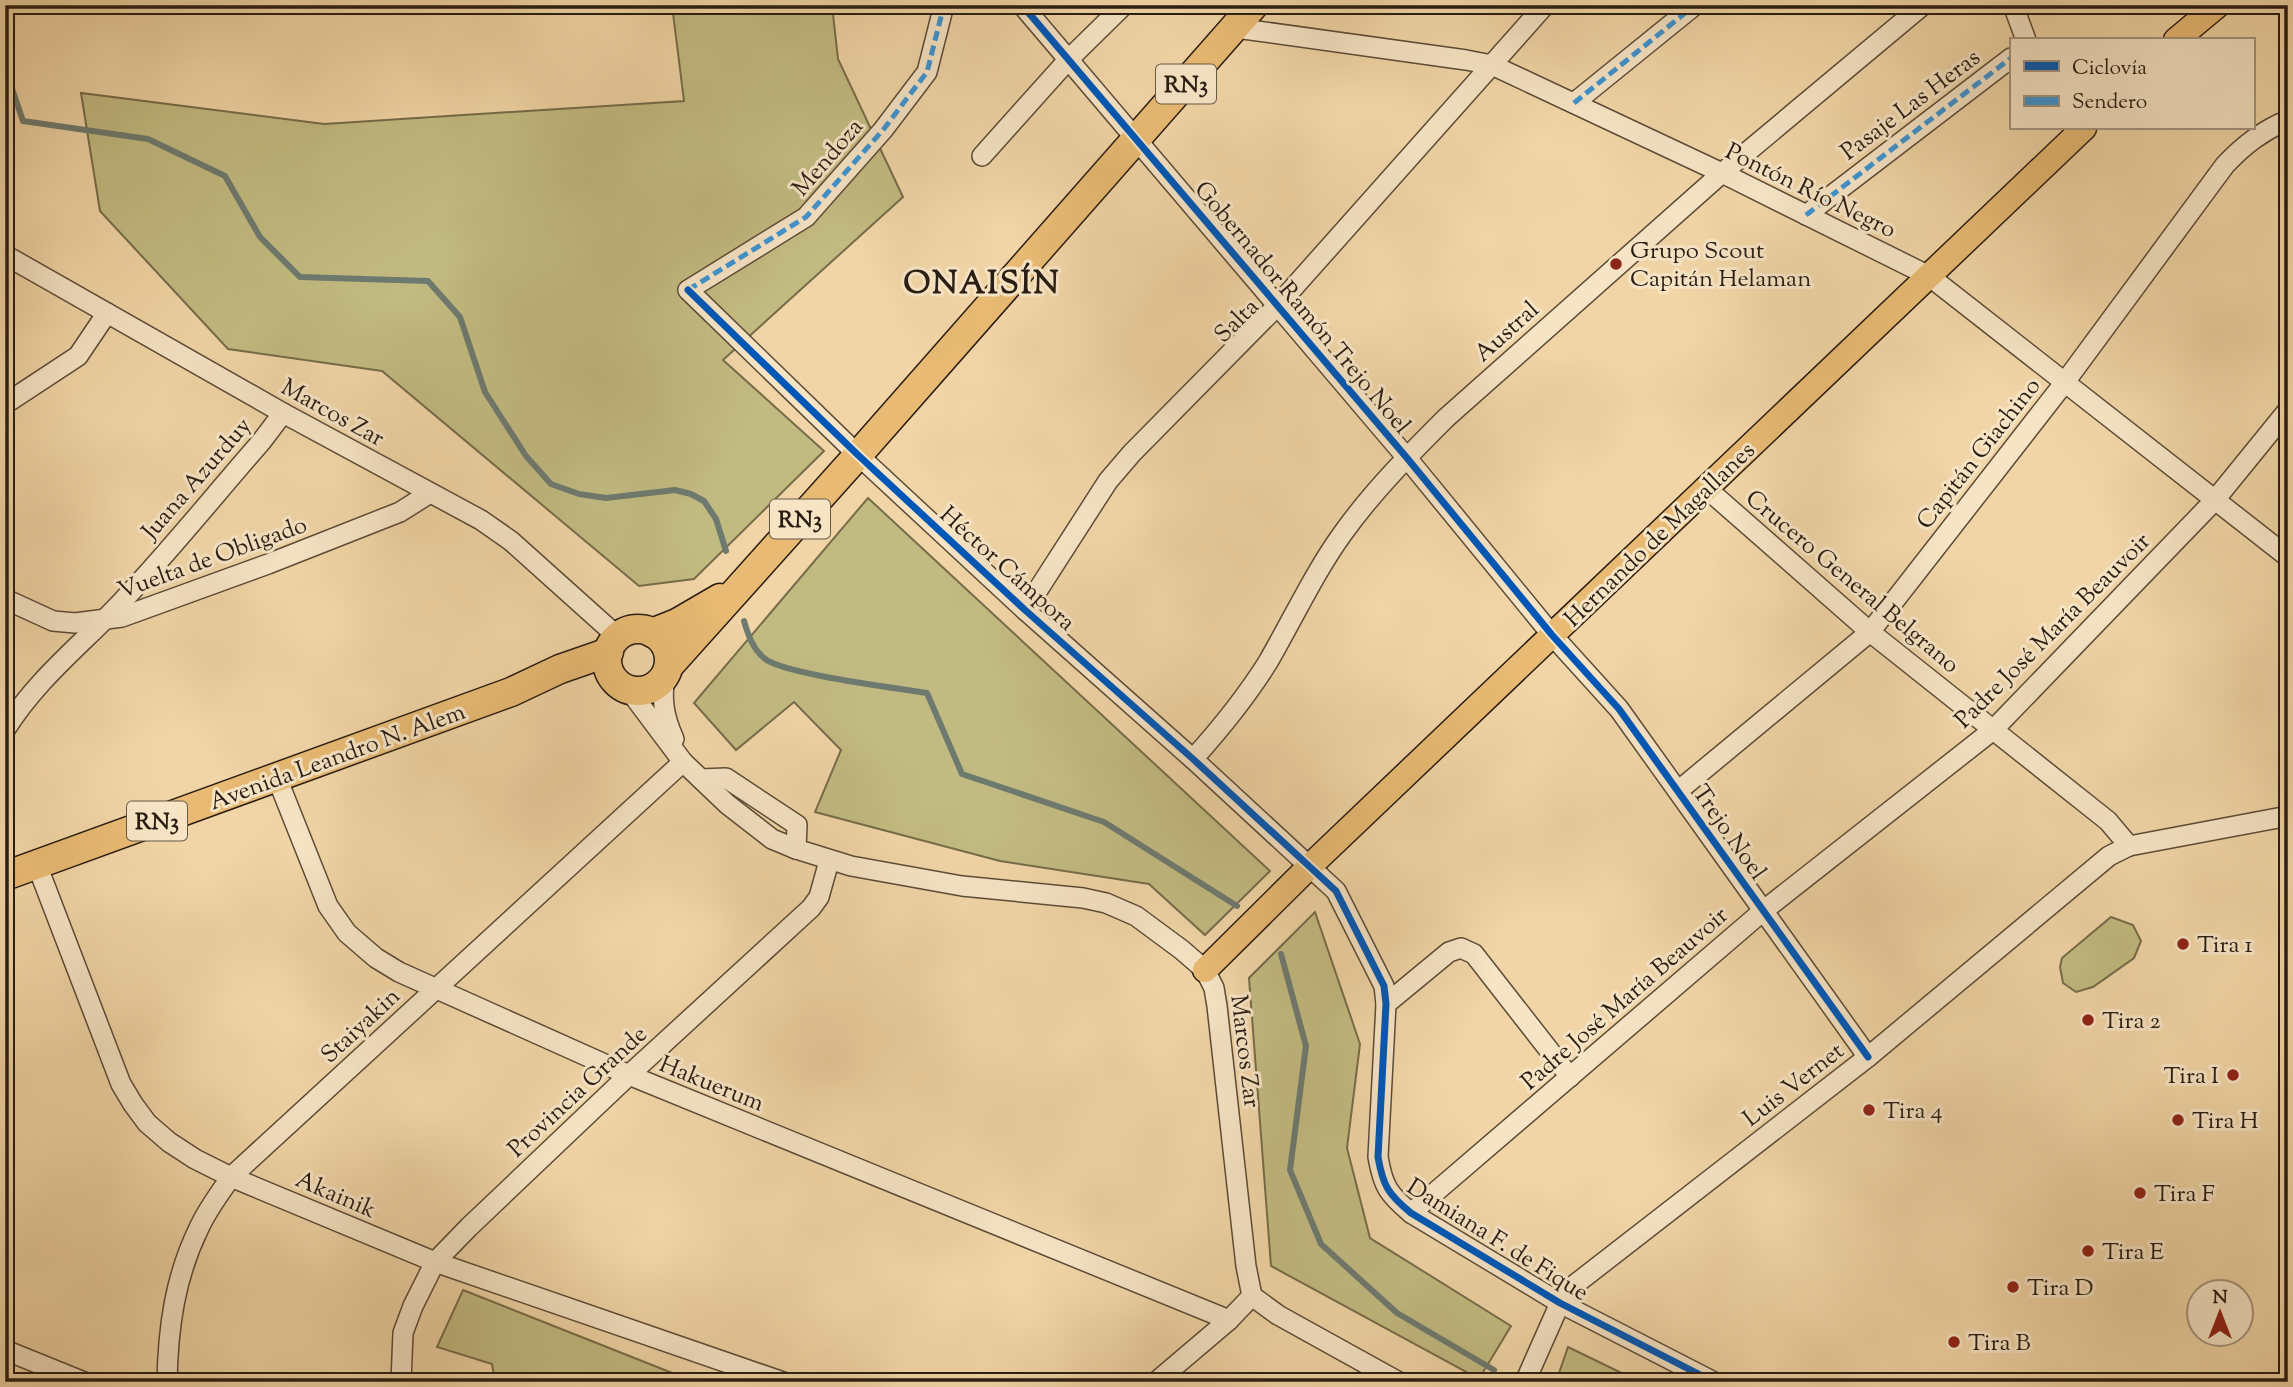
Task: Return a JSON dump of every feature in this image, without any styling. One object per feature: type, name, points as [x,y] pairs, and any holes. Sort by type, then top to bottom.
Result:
[{"type":"highway","name":"Avenida Leandro N. Alem","points":[[617,664],[645,690],[660,682],[742,582],[858,455],[1254,5]]},
{"type":"highway","name":"Avenida Leandro N. Alem","points":[[5,876],[511,692],[572,681],[617,664],[634,630],[652,632],[677,623],[742,582]]},
{"type":"highway","points":[[652,632],[666,647],[667,671]]},
{"type":"main road","points":[[2178,38],[2206,5]]},
{"type":"main road","points":[[2178,38],[2218,5]]},
{"type":"main road","name":"Hernando de Magallanes","points":[[1205,970],[1310,866],[1929,276],[2062,136],[2078,130]]},
{"type":"street","name":"Mendoza","points":[[688,290],[806,217],[883,130],[927,72],[944,5]]},
{"type":"street","name":"Gobernador Ramón Trejo Noel","points":[[1022,5],[1407,458],[1552,635]]},
{"type":"street","points":[[982,156],[1068,60],[1124,5]]},
{"type":"street","name":"Salta","points":[[1025,610],[1108,481],[1132,453],[1278,305],[1545,5]]},
{"type":"street","points":[[1574,103],[1695,5]]},
{"type":"street","name":"Austral","points":[[1193,759],[1230,718],[1267,663],[1343,533],[1407,458],[1446,418],[1722,173],[1923,5]]},
{"type":"street","points":[[2013,5],[2024,38]]},
{"type":"street","name":"Pontón Río Negro","points":[[1236,28],[1492,65],[1722,173],[1929,276],[2288,557]]},
{"type":"street","name":"Pasaje Las Heras","points":[[1806,215],[2010,59]]},
{"type":"street","name":"Capitán Giachino","points":[[1678,791],[1870,632],[2065,382],[2225,165],[2242,146],[2265,130],[2288,120]]},
{"type":"street","name":"Marcos Zar","points":[[5,255],[283,413],[481,520],[511,541],[617,664],[683,762],[750,824],[772,839],[829,861],[962,886],[1083,898],[1105,903],[1136,916],[1182,950],[1205,970],[1214,988],[1246,1266],[1252,1296]]},
{"type":"street","name":"Héctor Cámpora","points":[[688,290],[858,455],[1025,610],[1310,866]]},
{"type":"street","points":[[5,404],[78,356],[107,313]]},
{"type":"street","name":"Padre José María Beauvoir","points":[[1411,1213],[1763,911],[1993,730],[2214,501],[2288,410]]},
{"type":"street","name":"Juana Azurduy","points":[[5,730],[40,682],[103,621],[261,442],[283,413]]},
{"type":"street","name":"Crucero General Belgrano","points":[[1706,488],[1870,632],[2108,821],[2129,846]]},
{"type":"street","name":"Vuelta de Obligado","points":[[5,600],[53,621],[75,623],[122,617],[400,512],[429,493]]},
{"type":"street","name":"Trejo Noel","points":[[1552,635],[1619,709],[1868,1057]]},
{"type":"street","name":"Marcos Zar","points":[[667,671],[662,696],[666,720],[683,762]]},
{"type":"street","name":"Staiyakin","points":[[167,1382],[172,1304],[182,1267],[200,1226],[231,1177],[683,762]]},
{"type":"street","name":"Hakuerum","points":[[277,778],[328,906],[347,933],[376,958],[399,972],[629,1075],[1228,1320]]},
{"type":"street","name":"Luis Vernet","points":[[1525,1382],[1560,1303],[1573,1286],[1868,1057],[2109,856],[2129,846],[2288,816]]},
{"type":"street","name":"Provincia Grande","points":[[401,1382],[403,1334],[413,1306],[435,1262],[629,1075],[811,908],[819,897],[829,861]]},
{"type":"street","name":"Akainik","points":[[37,864],[121,1084],[147,1123],[169,1142],[231,1177],[435,1262],[783,1382]]},
{"type":"street","name":"Damiana F. de Fique","points":[[1310,866],[1336,891],[1384,986],[1386,1004],[1378,1157],[1386,1190],[1411,1213],[1560,1303],[1714,1382]]},
{"type":"street","points":[[1386,1004],[1449,951],[1461,948],[1474,954],[1570,1077]]},
{"type":"street","points":[[1156,1382],[1252,1296],[1278,1315],[1399,1382]]},
{"type":"street","points":[[5,1350],[84,1382]]},
{"type":"shaded area","points":[[672,5],[832,5],[838,59],[903,197],[723,360],[824,451],[694,579],[639,586],[382,371],[228,349],[100,211],[81,93],[324,124],[684,101]]},
{"type":"shaded area","points":[[868,498],[1270,871],[1205,935],[1149,884],[1000,861],[815,812],[841,750],[794,702],[736,750],[694,703]]},
{"type":"shaded area","points":[[1315,912],[1360,1044],[1347,1148],[1370,1238],[1511,1326],[1479,1379],[1271,1266],[1249,978]]},
{"type":"shaded area","points":[[2111,917],[2133,925],[2141,941],[2134,958],[2093,987],[2076,992],[2063,983],[2060,967],[2062,958]]},
{"type":"shaded area","points":[[463,1290],[695,1382],[495,1382],[492,1364],[437,1347]]},
{"type":"shaded area","points":[[1568,1347],[1640,1382],[1556,1382]]},
{"type":"waterway","points":[[5,68],[23,121],[148,139],[225,176],[260,237],[300,277],[428,281],[460,317],[485,392],[526,456],[551,484],[579,494],[606,498],[675,490],[691,494],[704,501],[716,519],[726,551]]},
{"type":"waterway","points":[[744,621],[756,650],[775,664],[815,675],[927,693],[962,774],[1104,822],[1237,906]]},
{"type":"waterway","points":[[1281,954],[1306,1046],[1290,1170],[1321,1244],[1397,1313],[1494,1370]]},
{"type":"marked path","points":[[688,290],[806,217],[883,130],[927,72],[944,5]]},
{"type":"marked path","points":[[1574,103],[1695,5]]},
{"type":"marked path","points":[[1806,215],[2010,59]]},
{"type":"cycle path","points":[[1022,5],[1407,458],[1552,635],[1619,709],[1868,1057]]},
{"type":"cycle path","points":[[688,290],[858,455],[1025,610],[1336,891],[1384,986],[1386,1004],[1378,1157],[1388,1189],[1397,1200],[1411,1213],[1560,1303],[1714,1382]]},
{"type":"place","name":"Grupo Scout Capitán Helaman","points":[[1616,264]]},
{"type":"place","name":"Tira 1","points":[[2183,944]]},
{"type":"place","name":"Tira 2","points":[[2088,1020]]},
{"type":"place","name":"Tira I","points":[[2233,1075]]},
{"type":"place","name":"Tira 4","points":[[1869,1110]]},
{"type":"place","name":"Tira H","points":[[2178,1120]]},
{"type":"place","name":"Tira F","points":[[2140,1193]]},
{"type":"place","name":"Tira E","points":[[2088,1251]]},
{"type":"place","name":"Tira D","points":[[2013,1287]]},
{"type":"place","name":"Tira B","points":[[1954,1342]]},
{"type":"district","name":"ONAISÍN","points":[[982,282]]}]
